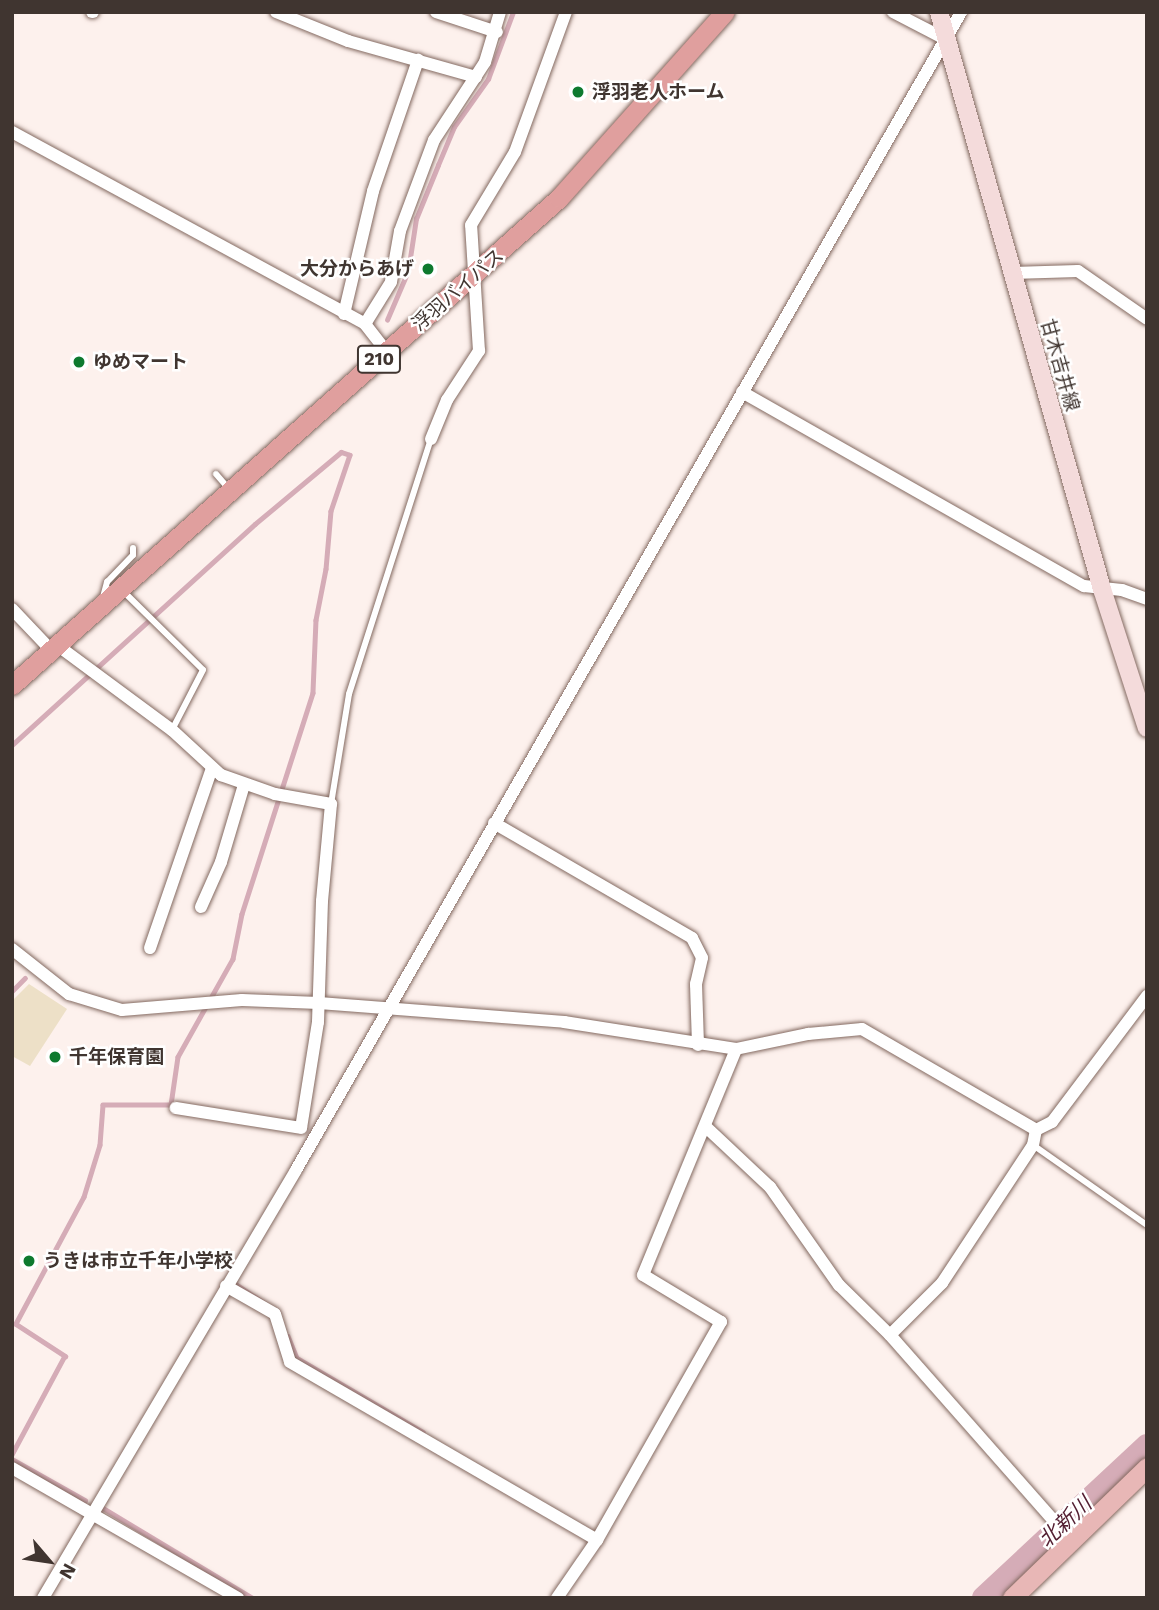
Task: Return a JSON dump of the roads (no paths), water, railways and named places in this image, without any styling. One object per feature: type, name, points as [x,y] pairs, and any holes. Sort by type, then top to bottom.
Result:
[{"type":"highway","name":"浮羽バイパス","points":[[12,685],[120,587],[223,482],[387,352],[472,279],[559,198],[725,12]]},
{"type":"main road","name":"甘木吉井線","points":[[939,12],[1102,589],[1147,728]]},
{"type":"main road","points":[[1012,1598],[1070,1538],[1147,1467]]},
{"type":"street","points":[[276,12],[348,41],[476,77]]},
{"type":"street","points":[[436,12],[497,32]]},
{"type":"street","points":[[365,324],[391,282],[400,231],[434,140],[456,100],[476,77],[497,32],[500,12]]},
{"type":"street","points":[[430,439],[447,400],[479,351],[472,279],[471,225],[515,152],[566,12]]},
{"type":"street","points":[[894,12],[945,39]]},
{"type":"street","points":[[43,1598],[961,12]]},
{"type":"street","points":[[344,314],[373,191],[418,60]]},
{"type":"street","points":[[12,132],[365,324],[387,352]]},
{"type":"street","points":[[1012,273],[1078,271],[1147,319]]},
{"type":"street","points":[[742,393],[1084,586],[1122,590],[1147,599]]},
{"type":"street","points":[[12,609],[54,648],[172,730],[212,768],[244,785],[279,795],[331,804],[322,901],[319,1003],[301,1128],[176,1108]]},
{"type":"street","points":[[150,948],[212,768]]},
{"type":"street","points":[[201,907],[221,862],[244,785]]},
{"type":"street","points":[[494,823],[692,939],[702,958],[696,984],[698,1045]]},
{"type":"street","points":[[14,955],[69,994],[99,1005],[148,1010],[211,1003],[319,1003],[564,1022],[736,1049],[808,1034],[862,1029],[880,1036],[1037,1130]]},
{"type":"street","points":[[890,1335],[942,1283],[1033,1145],[1037,1130],[1052,1122],[1147,996]]},
{"type":"street","points":[[558,1598],[597,1540],[721,1322],[643,1275],[736,1049]]},
{"type":"street","points":[[706,1126],[770,1187],[839,1285],[890,1335],[1070,1538]]},
{"type":"street","points":[[226,1286],[275,1314],[290,1362],[597,1540]]},
{"type":"street","points":[[12,1468],[238,1598]]},
{"type":"lane","points":[[331,804],[349,694],[430,439]]},
{"type":"lane","points":[[100,605],[107,582],[133,555],[133,548]]},
{"type":"lane","points":[[120,587],[203,670],[172,730]]},
{"type":"lane","points":[[1033,1145],[1147,1225]]},
{"type":"waterway","points":[[387,320],[408,271],[416,219],[438,165],[454,127],[488,79],[513,12]]},
{"type":"waterway","points":[[12,745],[255,524],[341,452],[350,455],[331,511],[326,569],[316,620],[313,693],[242,914],[233,959],[178,1057],[171,1105],[103,1105],[100,1145],[84,1197],[16,1324],[65,1356],[12,1455]]},
{"type":"waterway","points":[[12,991],[25,978]]},
{"type":"waterway","points":[[234,1283],[278,1312]]},
{"type":"waterway","points":[[288,1336],[297,1358],[423,1432]]},
{"type":"waterway","name":"北新川","points":[[984,1598],[1147,1446]]},
{"type":"waterway","points":[[12,1459],[85,1500]]},
{"type":"waterway","points":[[103,1508],[253,1598]]},
{"type":"place","name":"浮羽老人ホーム","points":[[578,92]]},
{"type":"place","name":"大分からあげ","points":[[428,269]]},
{"type":"place","name":"ゆめマート","points":[[79,362]]},
{"type":"place","name":"千年保育園","points":[[55,1057]]},
{"type":"place","name":"うきは市立千年小学校","points":[[29,1261]]}]
